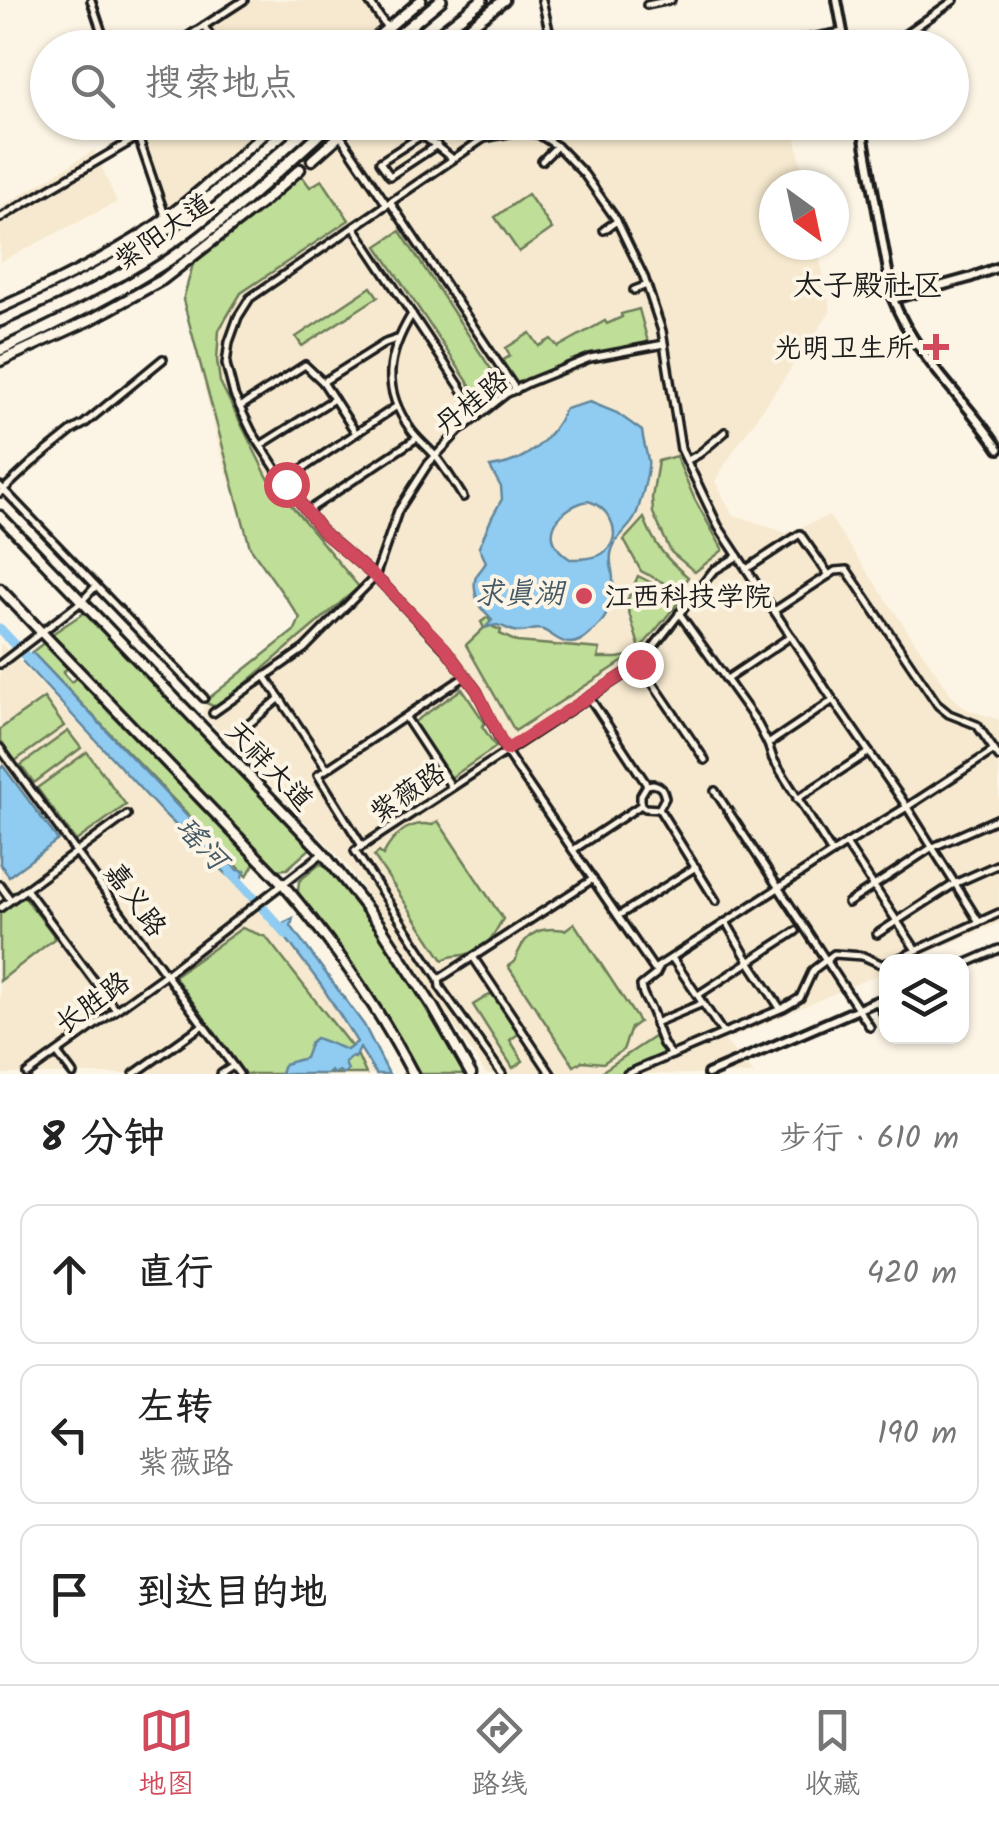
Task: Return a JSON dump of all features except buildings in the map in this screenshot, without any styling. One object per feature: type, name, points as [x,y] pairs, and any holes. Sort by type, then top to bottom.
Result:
[{"type":"highway","points":[[404,30],[440,0]]},
{"type":"highway","points":[[443,30],[482,0]]},
{"type":"highway","name":"紫阳大道","points":[[0,321],[144,246],[167,222],[195,208],[275,140]]},
{"type":"highway","name":"紫阳大道","points":[[0,350],[69,317],[171,258],[311,140]]},
{"type":"main road","points":[[385,30],[421,0]]},
{"type":"main road","points":[[465,30],[504,0]]},
{"type":"main road","points":[[838,0],[843,30]]},
{"type":"main road","points":[[0,308],[167,222],[255,140]]},
{"type":"main road","points":[[312,160],[334,140]]},
{"type":"main road","points":[[863,140],[892,299],[913,340],[999,449]]},
{"type":"main road","points":[[0,362],[162,280],[300,170]]},
{"type":"main road","points":[[892,299],[999,267]]},
{"type":"main road","name":"天祥大道","points":[[0,516],[322,853],[379,924],[472,1074]]},
{"type":"main road","points":[[0,589],[38,635],[282,883],[320,928],[370,1000],[413,1074]]},
{"type":"main road","points":[[708,1074],[877,1001]]},
{"type":"street","points":[[91,0],[101,30]]},
{"type":"street","points":[[198,30],[244,0]]},
{"type":"street","points":[[368,0],[387,28]]},
{"type":"street","points":[[542,0],[549,30]]},
{"type":"street","points":[[647,4],[672,0]]},
{"type":"street","points":[[912,30],[954,0]]},
{"type":"street","points":[[204,26],[207,30]]},
{"type":"street","points":[[0,218],[133,140]]},
{"type":"street","points":[[139,140],[167,222]]},
{"type":"street","points":[[343,140],[516,390]]},
{"type":"street","points":[[414,140],[380,162],[390,176],[437,146]]},
{"type":"street","points":[[429,140],[453,160]]},
{"type":"street","points":[[481,140],[250,298],[234,330],[226,364],[240,407],[284,481],[323,532],[375,577],[445,648],[477,691],[506,750],[654,969],[993,751]]},
{"type":"street","points":[[548,140],[584,174],[617,222],[647,286],[664,344],[681,449],[718,526],[907,807],[978,922]]},
{"type":"street","points":[[542,161],[557,146]]},
{"type":"street","points":[[604,230],[617,222]]},
{"type":"street","points":[[354,227],[480,415]]},
{"type":"street","points":[[634,290],[647,286]]},
{"type":"street","points":[[412,314],[397,338],[390,364],[391,386],[397,406],[417,438],[436,456],[463,497]]},
{"type":"street","points":[[323,382],[397,338]]},
{"type":"street","name":"丹桂路","points":[[375,577],[398,511],[428,464],[480,415],[516,390],[590,358],[664,344]]},
{"type":"street","points":[[163,359],[1,490],[204,698]]},
{"type":"street","points":[[240,407],[305,365],[323,382],[356,434]]},
{"type":"street","points":[[261,445],[334,398]]},
{"type":"street","points":[[284,481],[397,406]]},
{"type":"street","points":[[686,461],[725,432]]},
{"type":"street","points":[[307,511],[417,438]]},
{"type":"street","points":[[746,568],[800,534],[828,575]]},
{"type":"street","name":"紫薇路","points":[[439,979],[355,850],[640,664],[713,571],[738,556]]},
{"type":"street","points":[[774,612],[828,575],[846,570],[938,705],[976,725],[999,757]]},
{"type":"street","points":[[213,712],[304,649],[375,577]]},
{"type":"street","points":[[3,662],[96,586]]},
{"type":"street","points":[[680,612],[756,721],[773,759],[832,853]]},
{"type":"street","points":[[726,679],[791,636]]},
{"type":"street","points":[[640,664],[705,760]]},
{"type":"street","points":[[265,676],[327,769]]},
{"type":"street","points":[[362,846],[318,776],[466,676]]},
{"type":"street","points":[[588,697],[647,784]]},
{"type":"street","points":[[242,729],[280,698]]},
{"type":"street","points":[[768,744],[833,700]]},
{"type":"street","points":[[405,717],[451,786]]},
{"type":"street","name":"嘉义路","points":[[0,748],[239,1074]]},
{"type":"street","points":[[797,799],[869,752]]},
{"type":"street","points":[[641,805],[647,784]]},
{"type":"street","points":[[647,784],[660,785],[663,790],[665,798],[659,808]]},
{"type":"street","points":[[715,791],[870,1027]]},
{"type":"street","points":[[573,850],[641,805]]},
{"type":"street","points":[[641,805],[659,808]]},
{"type":"street","points":[[659,808],[716,901]]},
{"type":"street","points":[[0,908],[127,815]]},
{"type":"street","points":[[848,903],[932,848],[999,818]]},
{"type":"street","points":[[846,844],[916,950]]},
{"type":"street","name":"长胜路","points":[[27,1074],[166,974],[322,853]]},
{"type":"street","points":[[877,934],[954,884],[999,864]]},
{"type":"street","points":[[618,916],[696,867]]},
{"type":"street","points":[[502,1074],[440,987],[439,979],[593,879]]},
{"type":"street","points":[[0,886],[11,900]]},
{"type":"street","points":[[26,889],[116,1010]]},
{"type":"street","points":[[907,954],[999,913]]},
{"type":"street","points":[[726,922],[780,1009]]},
{"type":"street","points":[[698,995],[796,931]]},
{"type":"street","points":[[969,962],[999,948]]},
{"type":"street","points":[[627,1074],[800,998],[813,970],[834,954],[848,953],[879,963]]},
{"type":"street","points":[[473,957],[551,1074]]},
{"type":"street","points":[[672,958],[723,1033]]},
{"type":"street","points":[[661,965],[641,986],[641,993],[655,1017],[663,1044],[672,1055]]},
{"type":"street","points":[[877,1001],[879,1005]]},
{"type":"street","points":[[655,1023],[703,1003]]},
{"type":"street","points":[[134,1074],[203,1024]]},
{"type":"street","points":[[56,1052],[73,1074]]},
{"type":"street","points":[[222,1074],[233,1066]]},
{"type":"shaded area","points":[[251,0],[365,0],[383,26],[378,30],[211,30]]},
{"type":"shaded area","points":[[143,140],[253,140],[167,212]]},
{"type":"shaded area","name":"江西科技学院","points":[[316,140],[796,140],[802,170],[759,170],[759,260],[820,260],[831,311],[715,481],[732,514],[786,533],[829,516],[955,700],[967,709],[999,720],[999,923],[926,954],[879,954],[879,974],[725,1041],[754,1074],[486,1074],[347,865],[203,714],[204,702],[295,630],[300,618],[250,547],[219,448],[183,300],[194,248]]},
{"type":"shaded area","points":[[94,150],[117,202],[0,262],[0,208]]},
{"type":"shaded area","points":[[0,643],[282,935],[323,990],[374,1074],[0,1074]]},
{"type":"green space","points":[[296,168],[310,187],[322,180],[349,220],[241,293],[219,330],[220,382],[267,476],[359,587],[217,708],[204,702],[295,630],[300,618],[250,547],[183,300],[197,250]]},
{"type":"green space","points":[[528,194],[552,229],[519,252],[495,217]]},
{"type":"green space","points":[[400,231],[506,392],[484,406],[377,246]]},
{"type":"green space","points":[[371,287],[378,297],[302,346],[296,337]]},
{"type":"green space","points":[[639,309],[648,342],[565,365],[517,386],[500,362],[510,356],[506,348],[530,333],[539,346],[551,339],[558,347],[605,321],[607,324],[622,317],[621,314]]},
{"type":"green space","points":[[676,456],[723,550],[695,572],[671,552],[653,513],[658,461]]},
{"type":"green space","points":[[644,518],[661,551],[688,577],[677,593],[641,571],[624,540]]},
{"type":"green space","points":[[638,576],[664,589],[678,603],[640,649],[626,603]]},
{"type":"green space","points":[[85,612],[312,847],[287,869],[274,870],[49,636]]},
{"type":"green space","points":[[488,617],[493,627],[501,630],[500,634],[517,642],[600,649],[598,658],[633,655],[515,731],[466,645],[484,628],[481,622]]},
{"type":"green space","points":[[45,642],[69,666],[63,673],[71,682],[79,676],[255,862],[247,876],[32,652]]},
{"type":"green space","points":[[462,689],[496,747],[449,779],[414,722]]},
{"type":"green space","points":[[44,698],[64,726],[15,761],[0,739],[0,729]]},
{"type":"green space","points":[[68,731],[81,748],[34,783],[21,765]]},
{"type":"green space","points":[[87,752],[126,805],[76,841],[37,788]]},
{"type":"green space","points":[[438,821],[503,919],[481,949],[443,960],[374,856],[379,852],[383,855],[409,827]]},
{"type":"green space","points":[[320,864],[327,866],[378,929],[465,1074],[418,1074],[385,1014],[298,892],[299,881]]},
{"type":"green space","points":[[21,896],[54,939],[0,981],[0,911]]},
{"type":"green space","points":[[574,923],[639,1022],[631,1028],[623,1050],[603,1063],[582,1061],[574,1066],[508,966],[516,961],[531,935],[543,930],[565,930]]},
{"type":"green space","points":[[242,928],[266,937],[357,1054],[366,1074],[245,1074],[174,976]]},
{"type":"green space","points":[[494,992],[521,1032],[510,1040],[523,1061],[513,1068],[473,1005]]},
{"type":"green space","points":[[654,1037],[666,1054],[625,1074],[598,1074]]},
{"type":"water","name":"求真湖","points":[[590,402],[617,413],[642,431],[648,465],[636,514],[611,554],[613,588],[609,610],[596,628],[570,643],[540,629],[516,632],[496,625],[485,628],[492,620],[479,605],[475,587],[486,562],[479,547],[502,499],[501,487],[490,467],[515,461],[535,448],[552,431],[565,409]],"holes":[[[587,501],[595,504],[612,523],[610,547],[599,555],[570,559],[554,542],[554,525],[576,505]]]},
{"type":"water","points":[[32,652],[238,870],[245,871],[238,885],[160,810],[23,662]]},
{"type":"water","points":[[3,766],[58,840],[9,876],[0,864]]},
{"type":"water","points":[[293,918],[291,926],[364,1025],[389,1074],[376,1074],[360,1048],[355,1058],[345,1063],[348,1070],[343,1074],[281,1074],[284,1064],[305,1058],[316,1038],[347,1050],[357,1042],[277,926]]},
{"type":"waterway","name":"瑶河","points":[[0,629],[34,665]]},
{"type":"waterway","name":"瑶河","points":[[231,873],[287,935]]},
{"type":"place","name":"光明卫生所","points":[[936,347]]},
{"type":"place","name":"江西科技学院","points":[[584,596]]},
{"type":"district","name":"太子殿社区","points":[[868,285]]},
{"type":"route","points":[[286,484],[323,532],[382,583],[445,648],[477,691],[506,750],[640,664]]}]
